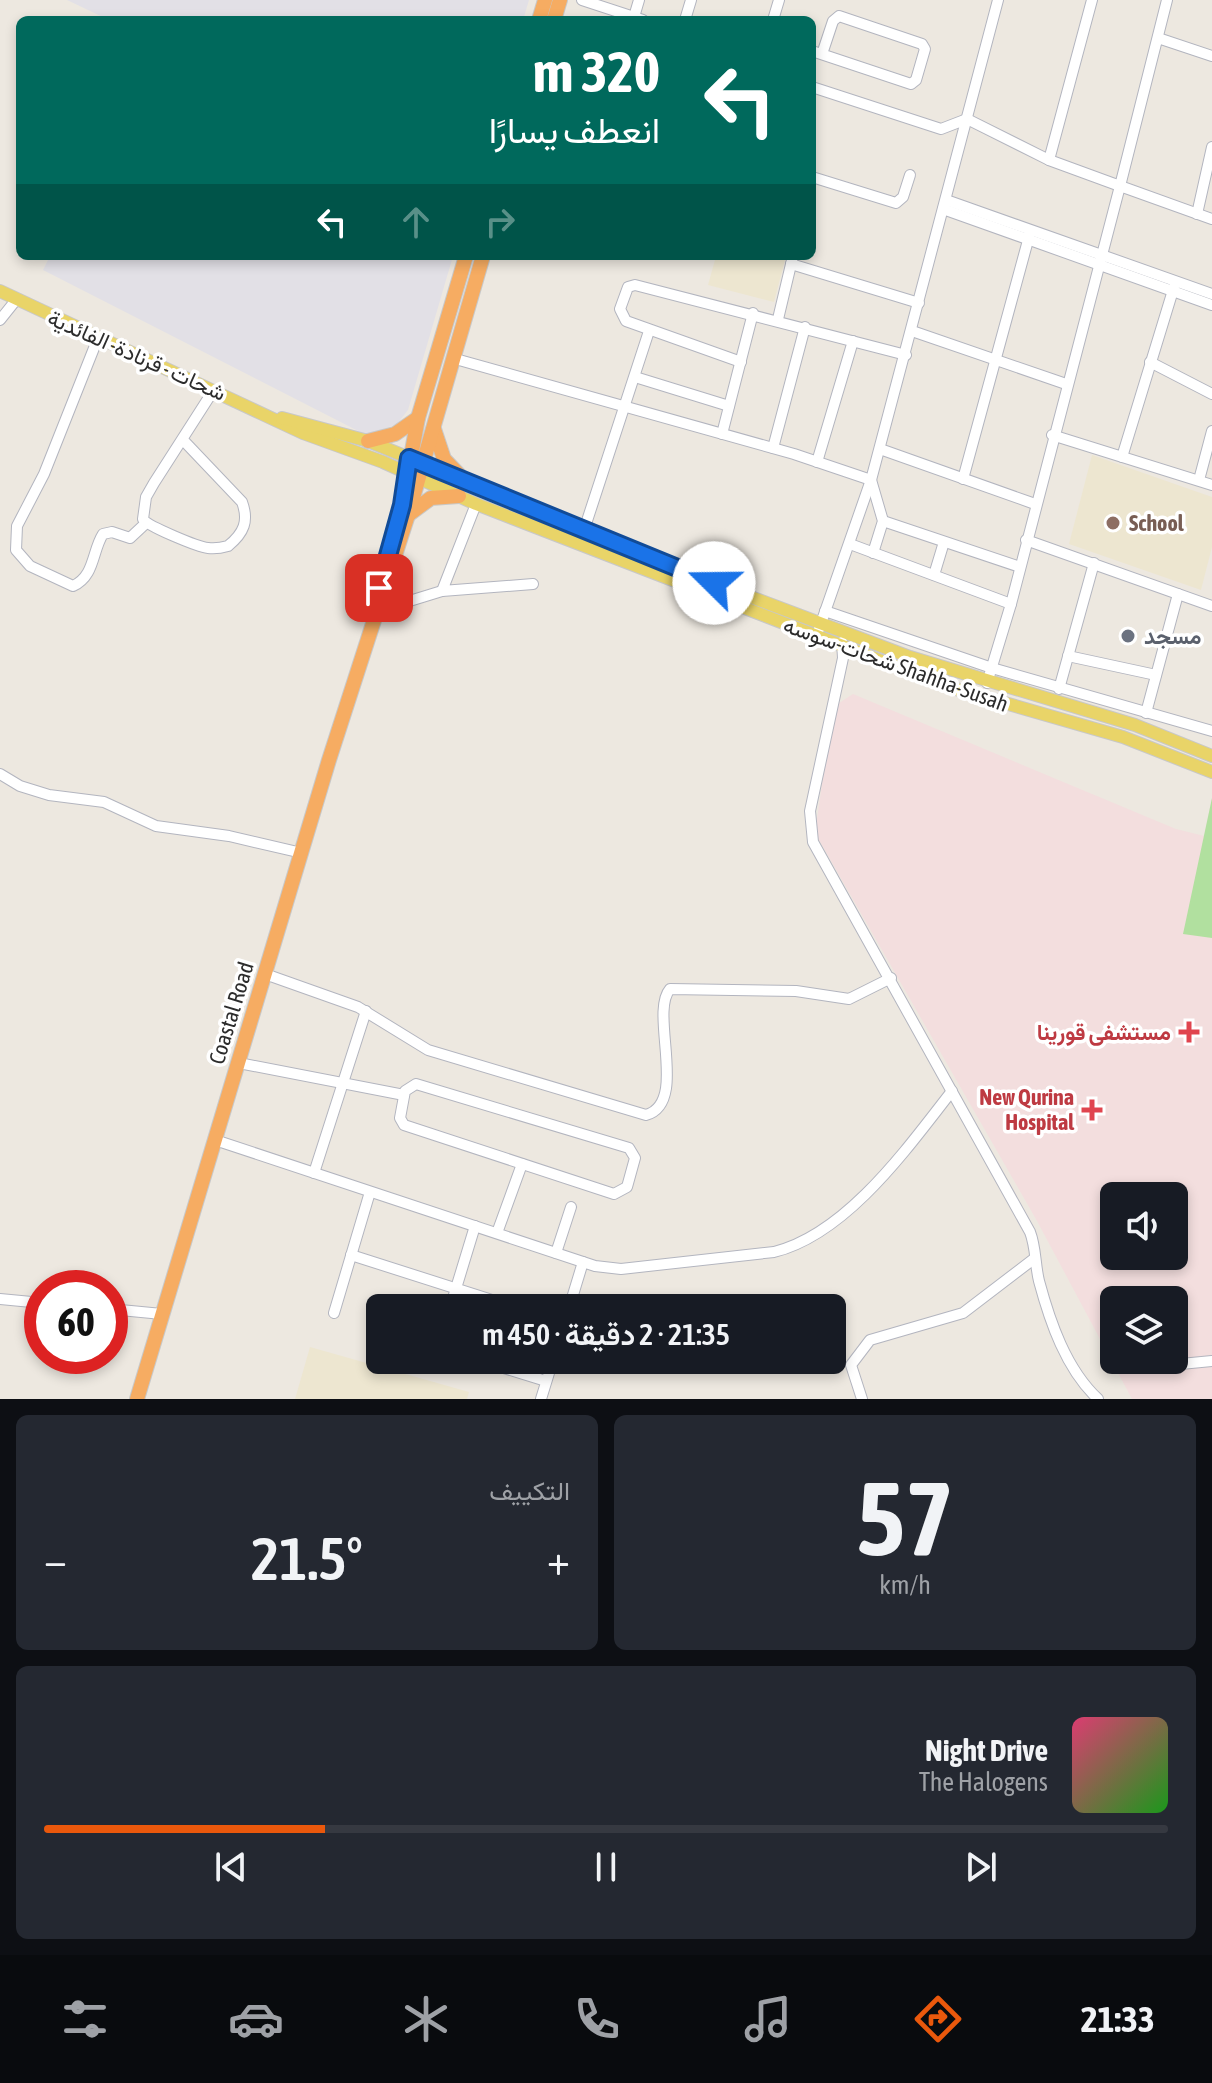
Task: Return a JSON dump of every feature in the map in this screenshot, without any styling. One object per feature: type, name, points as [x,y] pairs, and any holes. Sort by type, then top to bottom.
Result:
[{"type":"highway","points":[[367,640],[408,515],[418,418],[465,260]]},
{"type":"highway","points":[[367,640],[402,505],[414,468],[434,428],[482,260]]},
{"type":"highway","points":[[368,441],[395,434],[418,418]]},
{"type":"highway","points":[[408,515],[431,498],[462,489],[444,459],[434,428]]},
{"type":"highway","name":"Coastal Road","points":[[137,1399],[367,640]]},
{"type":"main road","name":"شحات - قرنادة- الفائدية","points":[[0,291],[275,417]]},
{"type":"main road","points":[[275,417],[298,420],[368,441],[414,468]]},
{"type":"main road","points":[[275,417],[303,433],[414,468]]},
{"type":"main road","name":"شحات-سوسه Shahha-Susah","points":[[414,468],[462,489],[584,530],[714,583],[823,616],[843,638],[949,687],[1123,737],[1212,772]]},
{"type":"main road","name":"شحات-سوسه Shahha-Susah","points":[[462,489],[476,504],[817,636],[843,638],[1143,727],[1212,756]]},
{"type":"street","points":[[582,0],[630,16]]},
{"type":"street","points":[[817,636],[880,449],[998,0]]},
{"type":"street","points":[[1049,160],[1092,0]]},
{"type":"street","points":[[987,683],[1011,604],[1052,435],[1167,0]]},
{"type":"street","points":[[839,16],[922,44],[925,49],[916,80],[911,84],[817,52],[833,21],[839,16]]},
{"type":"street","points":[[1158,38],[1212,56]]},
{"type":"street","points":[[816,88],[941,129],[967,119],[1049,160],[1212,219]]},
{"type":"street","points":[[1197,214],[1212,147]]},
{"type":"street","points":[[816,178],[896,203],[903,197],[910,175]]},
{"type":"street","points":[[945,205],[1174,286],[1212,305]]},
{"type":"street","points":[[963,479],[1030,234]]},
{"type":"street","points":[[778,319],[792,260],[919,303]]},
{"type":"street","points":[[741,362],[649,331],[622,318],[625,291],[631,285],[778,319],[906,355]]},
{"type":"street","points":[[1174,286],[1212,294]]},
{"type":"street","points":[[1122,457],[1174,286]]},
{"type":"street","points":[[0,320],[16,300]]},
{"type":"street","points":[[722,434],[753,313]]},
{"type":"street","points":[[773,448],[805,327]]},
{"type":"street","points":[[584,530],[649,331]]},
{"type":"street","points":[[912,331],[1066,384]]},
{"type":"street","points":[[98,338],[44,474],[17,526],[16,550],[30,566],[73,586],[83,580],[90,569],[103,534],[112,532],[130,538],[145,524]]},
{"type":"street","points":[[817,462],[853,341]]},
{"type":"street","points":[[452,358],[773,448],[871,480]]},
{"type":"street","points":[[1150,362],[1212,394]]},
{"type":"street","points":[[635,377],[729,406]]},
{"type":"street","points":[[145,524],[142,512],[146,497],[213,391]]},
{"type":"street","points":[[1199,480],[1212,431]]},
{"type":"street","points":[[1052,435],[1212,485]]},
{"type":"street","points":[[145,524],[211,549],[228,546],[244,530],[246,513],[242,502],[183,440]]},
{"type":"street","points":[[880,449],[1035,504]]},
{"type":"street","points":[[871,480],[883,521],[873,553]]},
{"type":"street","points":[[442,591],[476,504]]},
{"type":"street","points":[[883,521],[1020,567]]},
{"type":"street","points":[[1026,540],[1212,606]]},
{"type":"street","points":[[934,575],[944,542]]},
{"type":"street","points":[[850,544],[1011,604]]},
{"type":"street","points":[[1059,689],[1094,563]]},
{"type":"street","points":[[377,611],[442,591],[533,584]]},
{"type":"street","points":[[1146,713],[1178,594]]},
{"type":"street","points":[[823,616],[1059,689],[1212,731]]},
{"type":"street","points":[[843,638],[843,658],[810,811],[811,832],[828,871],[891,978],[1030,1232],[1061,1345],[1077,1374],[1098,1399]]},
{"type":"street","points":[[1068,656],[1156,675]]},
{"type":"street","points":[[0,774],[20,786],[49,795],[104,802],[156,826],[229,836],[302,853]]},
{"type":"street","points":[[265,974],[366,1011],[400,1036],[428,1050],[646,1115],[657,1110],[663,1101],[667,1054],[664,1000],[673,987],[796,991],[849,999],[891,978]]},
{"type":"street","points":[[314,1173],[366,1011]]},
{"type":"street","points":[[239,1063],[404,1095]]},
{"type":"street","points":[[416,1084],[626,1147],[635,1158],[627,1187],[618,1194],[404,1125],[400,1118],[404,1095],[408,1087],[416,1084]]},
{"type":"street","points":[[215,1140],[583,1262],[621,1269],[774,1252],[798,1245],[860,1199],[910,1145],[952,1091]]},
{"type":"street","points":[[497,1233],[522,1164]]},
{"type":"street","points":[[334,1313],[370,1192]]},
{"type":"street","points":[[556,1253],[571,1207]]},
{"type":"street","points":[[454,1294],[475,1226]]},
{"type":"street","points":[[351,1255],[474,1294]]},
{"type":"street","points":[[862,1399],[851,1365],[870,1340],[963,1313],[1035,1258]]},
{"type":"street","points":[[573,1294],[583,1262]]},
{"type":"street","points":[[0,1299],[24,1301]]},
{"type":"street","points":[[128,1311],[162,1314]]},
{"type":"street","points":[[1188,1363],[1212,1361]]},
{"type":"street","points":[[523,1374],[546,1381]]},
{"type":"street","points":[[541,1399],[548,1374]]},
{"type":"shaded area","points":[[67,0],[529,0],[524,16],[101,16]]},
{"type":"shaded area","points":[[48,260],[452,260],[408,410],[397,424],[366,435],[43,270]]},
{"type":"shaded area","points":[[715,260],[785,260],[774,302],[708,285]]},
{"type":"shaded area","points":[[1092,455],[1212,497],[1212,547],[1201,590],[1069,544]]},
{"type":"shaded area","name":"New Qurina Hospital","points":[[853,694],[1176,829],[1204,836],[1212,798],[1212,1399],[1132,1399],[1119,1374],[1188,1374],[1188,1286],[1100,1286],[1100,1339],[1037,1221],[815,833],[833,707]]},
{"type":"shaded area","points":[[310,1347],[366,1363],[366,1374],[405,1374],[469,1392],[467,1399],[295,1399]]},
{"type":"green space","points":[[1212,798],[1212,938],[1183,934]]},
{"type":"place","name":"School","points":[[1113,523]]},
{"type":"place","name":"مسجد","points":[[1128,636]]},
{"type":"place","name":"مستشفى قورينا","points":[[1189,1032]]},
{"type":"place","name":"New Qurina Hospital","points":[[1092,1110]]},
{"type":"route","points":[[379,588],[402,505],[409,458],[714,583]]}]
